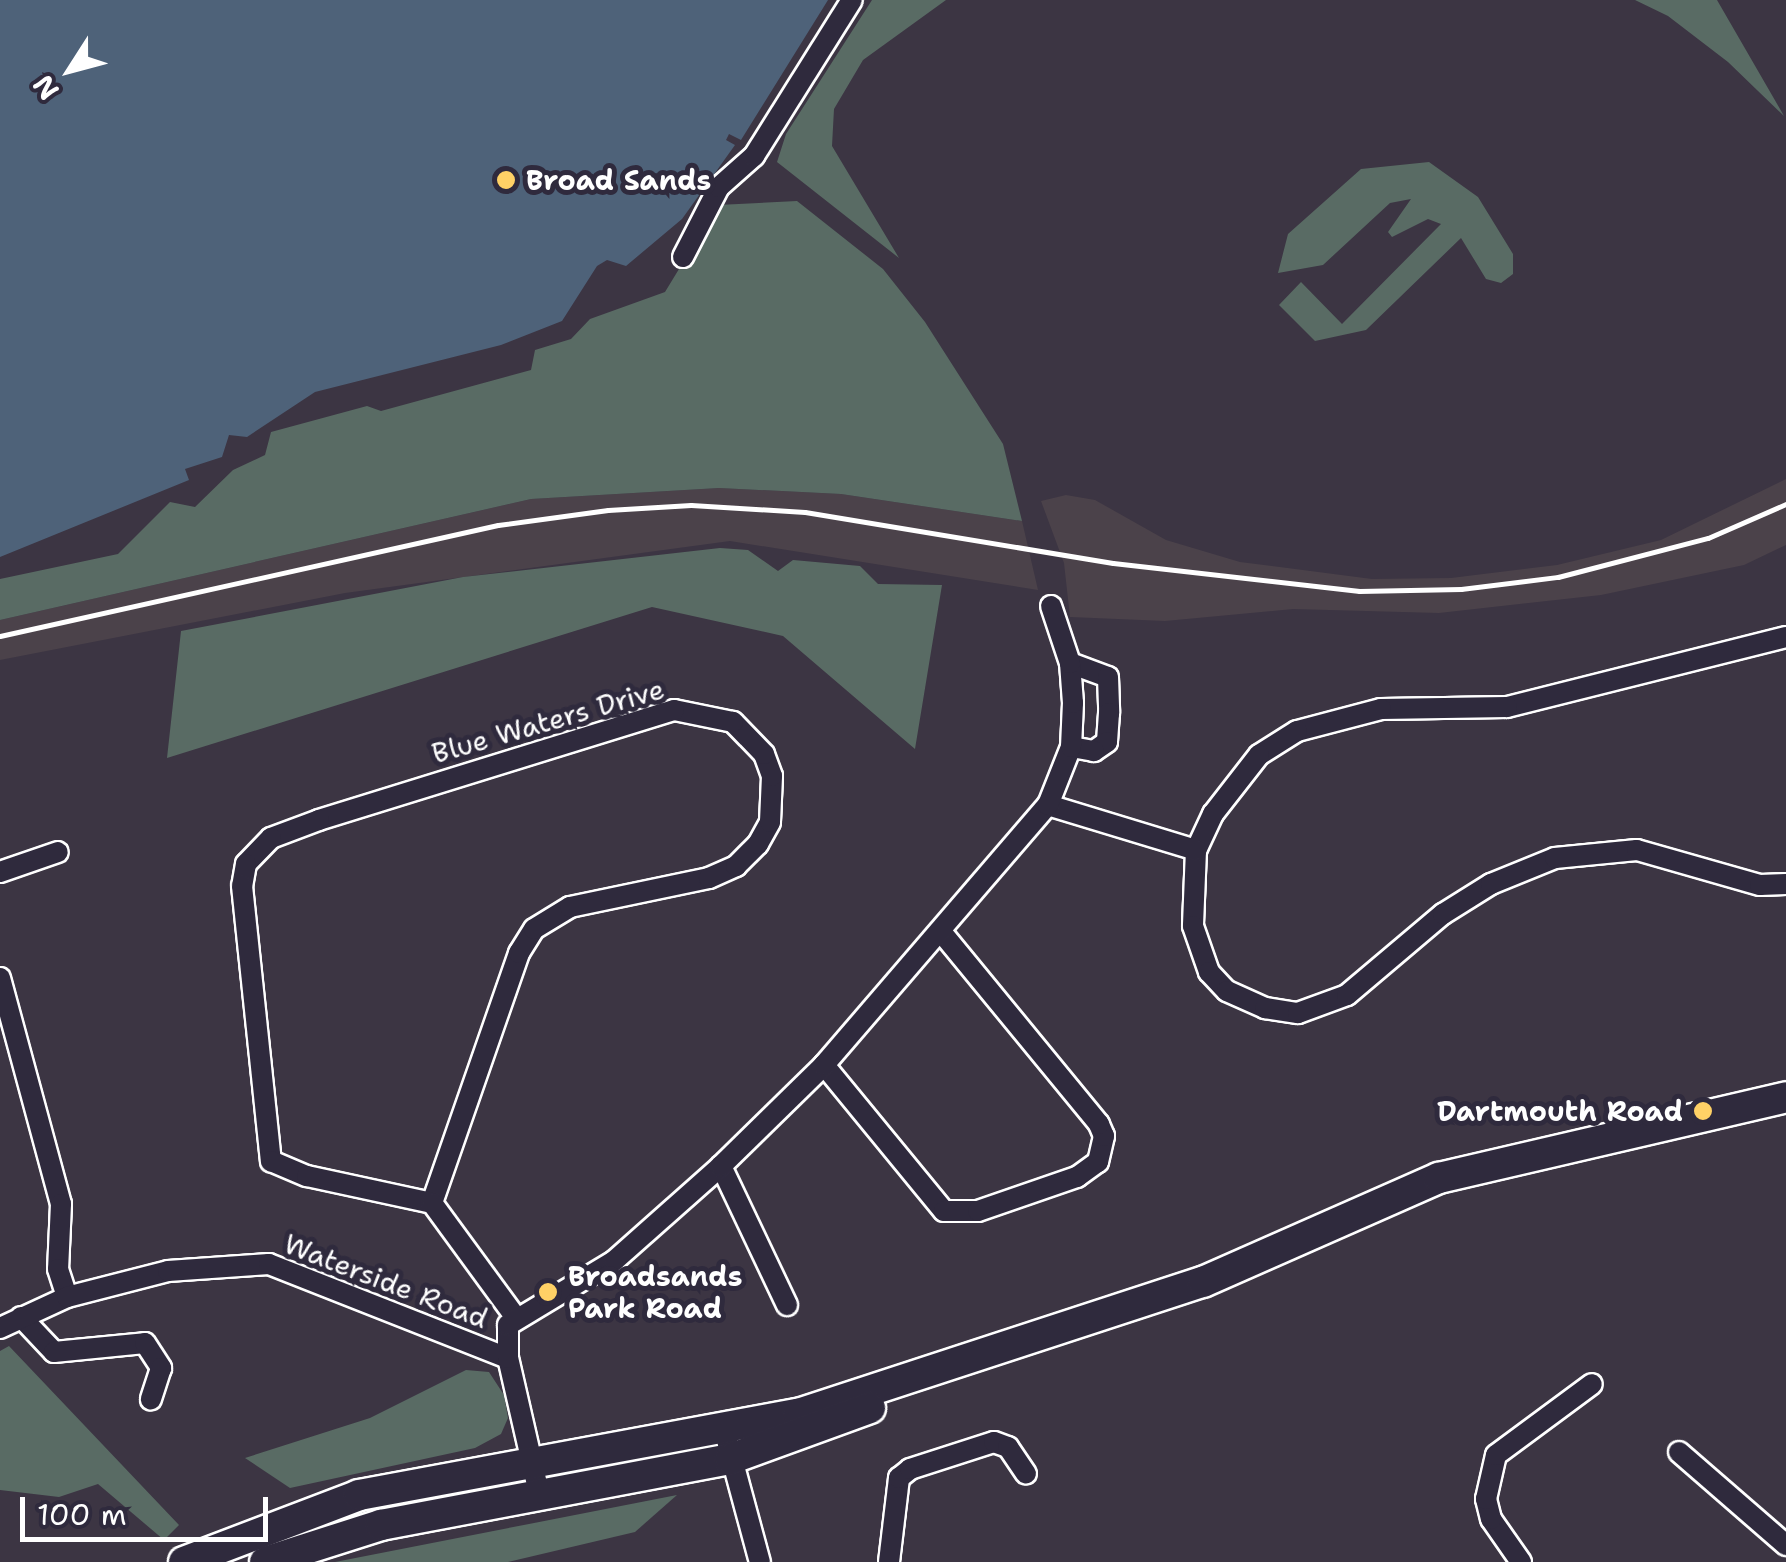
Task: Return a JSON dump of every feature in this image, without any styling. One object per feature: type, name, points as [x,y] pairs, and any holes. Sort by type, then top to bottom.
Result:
[{"type":"main road","points":[[184,1562],[313,1509],[456,1474],[820,1430],[970,1355],[1203,1282],[1439,1178],[1786,1097]]},
{"type":"main road","points":[[265,1562],[381,1525],[550,1491],[727,1444]]},
{"type":"street","points":[[683,258],[719,187],[754,156],[852,0]]},
{"type":"street","points":[[550,1491],[533,1462],[508,1358],[505,1338],[514,1316],[614,1261],[722,1166],[824,1066],[1048,805],[1071,748],[1070,663],[1051,606]]},
{"type":"street","points":[[1786,636],[1507,707],[1381,710],[1316,722],[1259,755],[1213,814],[1196,850],[1193,926],[1209,972],[1247,1002],[1298,1013],[1347,995],[1443,914],[1491,884],[1555,858],[1637,850],[1760,885],[1786,884]]},
{"type":"street","points":[[1070,663],[1108,676],[1109,714],[1107,742],[1094,751],[1071,748]]},
{"type":"street","name":"Blue Waters Drive","points":[[674,710],[733,722],[764,754],[772,776],[770,822],[758,844],[736,866],[710,878],[570,907],[534,929],[518,954],[432,1203],[323,1180],[270,1161],[242,886],[246,864],[272,838],[319,820],[674,710]]},
{"type":"street","points":[[1048,805],[1196,850]]},
{"type":"street","points":[[0,872],[58,852]]},
{"type":"street","points":[[824,1066],[944,1210],[978,1211],[1077,1177],[1098,1162],[1104,1136],[1099,1124],[942,933]]},
{"type":"street","points":[[0,978],[61,1204],[58,1270],[67,1297]]},
{"type":"street","points":[[722,1166],[787,1304]]},
{"type":"street","points":[[432,1203],[514,1316]]},
{"type":"street","name":"Waterside Road","points":[[0,1328],[67,1297],[207,1264],[269,1264],[508,1358]]},
{"type":"street","points":[[21,1317],[54,1352],[145,1343],[160,1368],[151,1399]]},
{"type":"street","points":[[1521,1562],[1491,1519],[1486,1499],[1496,1455],[1592,1384]]},
{"type":"street","points":[[888,1562],[899,1478],[910,1469],[994,1442],[1008,1447],[1026,1474]]},
{"type":"street","points":[[727,1444],[760,1562]]},
{"type":"street","points":[[1679,1452],[1786,1545]]},
{"type":"shaded area","points":[[1786,479],[1786,545],[1744,565],[1601,595],[1439,613],[1293,609],[1165,621],[1070,617],[1064,563],[1041,501],[1066,495],[1095,500],[1166,540],[1240,562],[1372,579],[1451,578],[1557,565],[1661,540]]},
{"type":"shaded area","points":[[719,488],[841,494],[1022,521],[1038,590],[730,541],[345,593],[0,660],[0,620],[531,499]]},
{"type":"green space","points":[[872,0],[946,0],[863,60],[834,109],[832,146],[899,258],[777,162],[786,134]]},
{"type":"green space","points":[[1635,0],[1717,0],[1784,116],[1728,62],[1668,16]]},
{"type":"green space","points":[[1429,162],[1478,197],[1513,254],[1513,274],[1501,283],[1486,279],[1461,238],[1366,330],[1315,341],[1279,305],[1301,282],[1342,324],[1441,224],[1428,219],[1392,237],[1388,232],[1411,199],[1390,203],[1323,265],[1278,273],[1288,234],[1361,169]]},
{"type":"green space","points":[[797,201],[883,269],[925,322],[1003,444],[1022,521],[841,494],[719,488],[531,499],[0,620],[0,579],[118,554],[170,502],[195,507],[233,470],[265,455],[271,432],[367,406],[381,411],[531,370],[535,350],[571,339],[590,319],[665,292],[718,205]]},
{"type":"green space","points":[[720,548],[748,550],[778,571],[793,560],[860,566],[878,584],[942,585],[915,749],[783,636],[652,607],[167,758],[181,631],[463,577]]},
{"type":"green space","points":[[9,1346],[179,1525],[164,1540],[98,1484],[59,1497],[0,1490],[0,1351]]},
{"type":"green space","points":[[466,1370],[489,1372],[504,1395],[508,1418],[501,1434],[475,1448],[290,1488],[245,1458],[370,1418]]},
{"type":"green space","points":[[677,1495],[635,1532],[508,1562],[335,1562]]},
{"type":"water","points":[[0,0],[828,0],[741,140],[729,134],[726,140],[735,145],[682,219],[626,266],[607,260],[597,266],[562,321],[501,345],[315,392],[247,437],[229,435],[222,457],[185,469],[189,480],[0,557]]},
{"type":"railway","points":[[0,636],[498,525],[608,510],[691,505],[805,512],[1113,563],[1359,591],[1461,589],[1558,577],[1708,538],[1786,504]]},
{"type":"place","name":"Broad Sands","points":[[506,180]]},
{"type":"place","name":"Dartmouth Road","points":[[1703,1111]]},
{"type":"place","name":"Broadsands Park Road","points":[[548,1292]]}]
